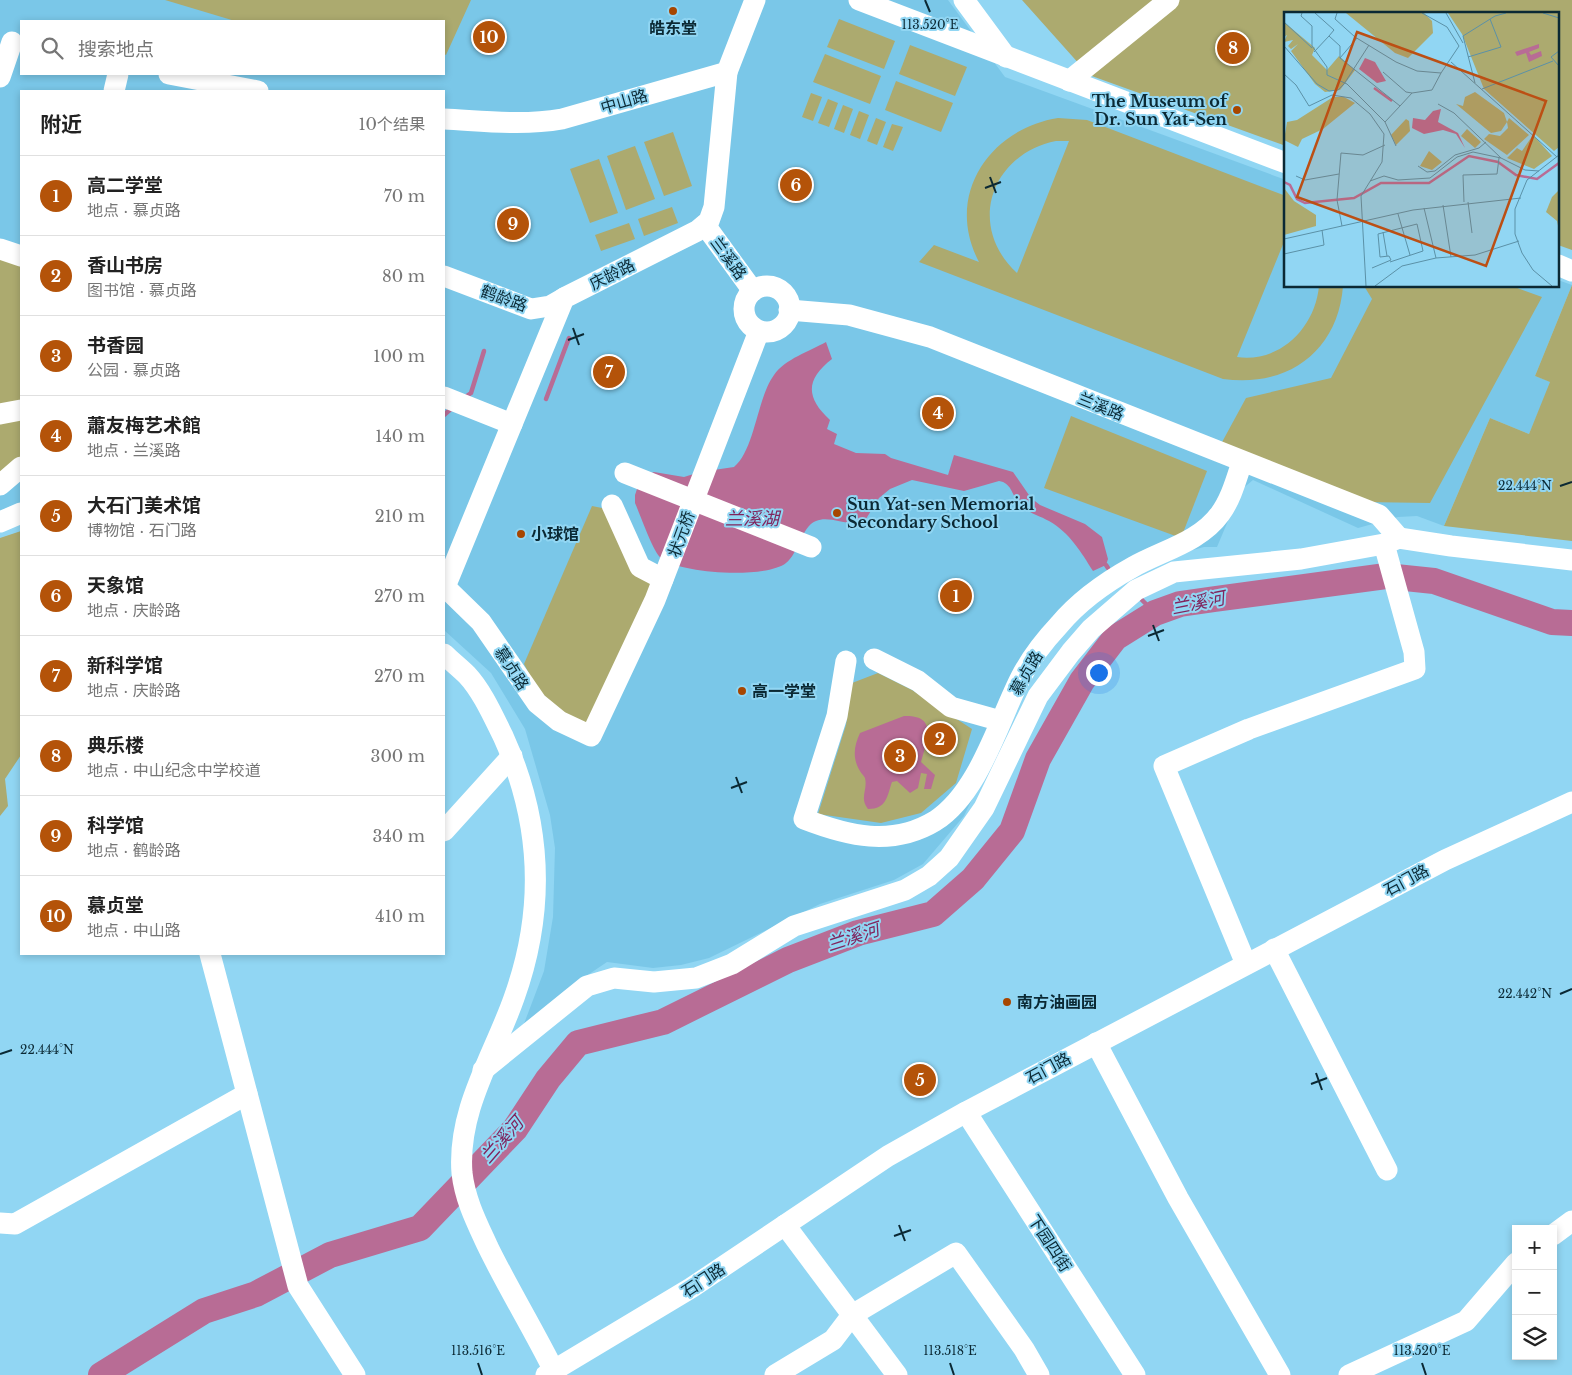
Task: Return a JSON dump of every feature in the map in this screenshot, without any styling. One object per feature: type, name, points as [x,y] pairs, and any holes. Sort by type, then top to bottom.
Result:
[{"type":"street","points":[[705,225],[712,216],[716,197],[727,72],[755,0]]},
{"type":"street","points":[[859,0],[1284,162]]},
{"type":"street","points":[[964,0],[1006,57]]},
{"type":"street","points":[[1069,81],[1169,0]]},
{"type":"street","points":[[0,77],[11,42]]},
{"type":"street","name":"中山路","points":[[445,119],[519,124],[562,119],[727,72]]},
{"type":"street","points":[[114,90],[118,75]]},
{"type":"street","points":[[174,75],[253,90]]},
{"type":"street","name":"兰溪路","points":[[705,225],[753,291]]},
{"type":"street","name":"庆龄路","points":[[564,298],[705,225]]},
{"type":"street","points":[[0,249],[20,256]]},
{"type":"street","points":[[1560,266],[1572,270]]},
{"type":"street","name":"鹤龄路","points":[[445,276],[531,309],[550,306],[564,298]]},
{"type":"street","points":[[767,287],[780,291],[785,296],[789,310],[785,323],[780,328],[766,332],[759,331],[748,322],[744,309],[748,296],[753,291],[767,287]]},
{"type":"street","points":[[445,585],[564,298]]},
{"type":"street","name":"兰溪路","points":[[789,310],[848,315],[930,337],[1379,515],[1389,542]]},
{"type":"street","name":"状元桥","points":[[591,736],[666,573],[759,331]]},
{"type":"street","points":[[445,397],[512,424]]},
{"type":"street","points":[[0,414],[20,410]]},
{"type":"street","name":"慕贞路","points":[[846,661],[838,716],[804,819],[836,831],[870,838],[896,836],[920,829],[948,812],[958,801],[975,775],[1032,658],[1064,618],[1108,582],[1200,533],[1212,524],[1226,504],[1242,462]]},
{"type":"street","points":[[0,485],[20,468]]},
{"type":"street","name":"状元桥","points":[[631,476],[809,546]]},
{"type":"street","points":[[612,505],[640,567],[666,573]]},
{"type":"street","points":[[0,522],[20,513]]},
{"type":"street","points":[[1246,964],[1164,766],[1250,729],[1415,669],[1389,542]]},
{"type":"street","points":[[483,1070],[587,986],[614,978],[654,982],[696,978],[732,964],[794,926],[905,890],[929,876],[949,858],[984,808],[1038,696],[1086,635],[1136,590],[1174,572],[1301,559],[1389,542],[1451,546],[1572,560]]},
{"type":"street","name":"慕贞路","points":[[445,588],[480,622],[537,703],[559,721],[591,736]]},
{"type":"street","points":[[445,655],[468,676],[495,719],[521,780],[532,820],[535,862],[534,913],[521,978],[483,1070],[468,1116],[462,1156],[466,1195],[473,1215],[552,1374]]},
{"type":"street","points":[[874,659],[918,681],[951,707],[1000,721]]},
{"type":"street","points":[[445,830],[512,756]]},
{"type":"street","name":"石门路","points":[[552,1374],[691,1288],[888,1156],[966,1112],[1445,860],[1572,802]]},
{"type":"street","points":[[1274,949],[1387,1170]]},
{"type":"street","points":[[210,955],[298,1286],[355,1375]]},
{"type":"street","points":[[1096,1042],[1178,1198],[1280,1375]]},
{"type":"street","points":[[0,1224],[15,1224],[247,1094]]},
{"type":"street","name":"下园四街","points":[[966,1112],[1135,1375]]},
{"type":"street","points":[[1557,1232],[1572,1221]]},
{"type":"street","points":[[785,1225],[897,1375]]},
{"type":"street","points":[[775,1375],[833,1340],[852,1315],[956,1253],[1024,1349],[1039,1375]]},
{"type":"street","points":[[1349,1375],[1466,1320],[1512,1268]]},
{"type":"shaded area","name":"Sun Yat-sen Memorial Secondary School","points":[[0,0],[948,0],[1005,77],[1284,179],[1284,288],[1560,288],[1560,281],[1572,285],[1535,376],[1551,382],[1529,434],[1490,418],[1444,526],[1417,516],[1398,517],[1358,528],[1253,480],[1241,490],[1217,547],[1204,547],[1170,556],[1126,579],[1091,606],[1060,636],[1032,673],[964,816],[923,864],[894,880],[820,904],[709,958],[681,965],[653,968],[607,962],[564,991],[522,1029],[544,971],[553,917],[555,848],[550,815],[525,729],[491,673],[445,631],[445,90],[20,90],[20,502],[0,511]]},
{"type":"shaded area","points":[[165,0],[471,0],[446,55],[445,20],[232,20]]},
{"type":"shaded area","name":"The Museum of Dr. Sun Yat-Sen","points":[[1022,0],[1572,0],[1572,250],[1560,246],[1560,12],[1284,12],[1284,145],[1089,75]]},
{"type":"shaded area","points":[[839,19],[895,41],[884,69],[827,47]]},
{"type":"shaded area","points":[[910,45],[967,67],[955,96],[899,74]]},
{"type":"shaded area","points":[[825,54],[881,76],[870,104],[813,82]]},
{"type":"shaded area","points":[[896,81],[953,103],[941,132],[885,110]]},
{"type":"shaded area","points":[[811,93],[822,97],[813,121],[802,117]]},
{"type":"shaded area","points":[[828,99],[838,103],[829,127],[818,123]]},
{"type":"shaded area","points":[[843,105],[853,109],[844,133],[834,129]]},
{"type":"shaded area","points":[[859,111],[869,115],[860,139],[850,135]]},
{"type":"shaded area","points":[[876,118],[886,122],[877,145],[867,141]]},
{"type":"shaded area","points":[[1058,118],[1087,120],[1284,195],[1284,242],[1237,357],[1253,357],[1267,354],[1293,340],[1311,316],[1319,288],[1343,288],[1339,309],[1331,330],[1320,347],[1305,361],[1288,371],[1268,378],[1246,380],[1223,379],[919,262],[934,245],[979,262],[970,237],[967,213],[970,190],[980,169],[993,151],[1012,136],[1033,125]],"holes":[[[1056,141],[1069,141],[1017,273],[1001,254],[992,234],[990,214],[993,194],[1002,176],[1015,160],[1034,148]]]},
{"type":"shaded area","points":[[892,124],[903,127],[893,151],[883,147]]},
{"type":"shaded area","points":[[673,132],[692,186],[664,196],[644,142]]},
{"type":"shaded area","points":[[635,146],[655,199],[626,210],[607,156]]},
{"type":"shaded area","points":[[599,159],[618,213],[590,223],[570,169]]},
{"type":"shaded area","points":[[672,207],[678,223],[644,236],[638,219]]},
{"type":"shaded area","points":[[629,223],[635,239],[601,251],[595,235]]},
{"type":"shaded area","points":[[0,252],[20,260],[20,476],[0,486]]},
{"type":"shaded area","points":[[1572,285],[1572,541],[1444,526],[1490,418],[1529,434],[1550,382],[1535,376]]},
{"type":"shaded area","points":[[1365,288],[1517,288],[1542,297],[1430,503],[1363,502],[1221,444],[1246,398],[1331,378],[1372,299]]},
{"type":"shaded area","points":[[1071,416],[1207,471],[1181,538],[1044,488]]},
{"type":"shaded area","points":[[592,506],[622,512],[654,584],[590,726],[545,705],[524,664]]},
{"type":"shaded area","points":[[20,531],[20,756],[5,779],[8,806],[0,816],[0,538]]},
{"type":"shaded area","points":[[878,673],[912,690],[972,729],[956,783],[921,813],[881,823],[818,814],[846,725],[852,683]]},
{"type":"water","name":"兰溪湖","points":[[826,342],[832,359],[817,374],[812,388],[816,404],[830,420],[827,429],[837,434],[834,444],[856,453],[885,454],[891,458],[948,475],[954,455],[1013,472],[1031,498],[1040,505],[1085,524],[1102,537],[1108,559],[1106,565],[1093,571],[1074,543],[1063,531],[1021,506],[1010,488],[1004,482],[999,481],[964,491],[912,480],[890,489],[879,498],[864,522],[851,523],[827,519],[811,524],[803,534],[790,559],[776,568],[743,573],[704,571],[686,568],[661,558],[651,541],[635,503],[635,495],[641,477],[654,472],[684,477],[700,472],[734,467],[747,449],[768,385],[774,375],[791,360]]},
{"type":"water","points":[[904,716],[915,717],[926,724],[928,730],[921,762],[935,775],[931,789],[924,789],[927,774],[921,773],[918,788],[910,793],[897,781],[892,782],[883,804],[879,807],[868,809],[864,801],[865,778],[857,766],[855,757],[855,747],[858,738],[860,733]]},
{"type":"waterway","points":[[546,399],[569,338]]},
{"type":"waterway","points":[[464,398],[471,393],[484,351]]},
{"type":"waterway","points":[[445,414],[452,408]]},
{"type":"waterway","name":"兰溪河","points":[[101,1375],[204,1311],[256,1294],[330,1255],[420,1228],[515,1129],[548,1079],[578,1043],[663,1022],[788,960],[858,933],[933,914],[973,879],[1012,831],[1038,759],[1082,681],[1115,638],[1155,613],[1180,604],[1386,576],[1434,581],[1552,622],[1572,623]]},
{"type":"waterway","points":[[1141,599],[1155,613]]},
{"type":"place","name":"皓东堂","points":[[673,11]]},
{"type":"place","name":"慕贞堂","points":[[489,37]]},
{"type":"place","name":"典乐楼","points":[[1233,48]]},
{"type":"place","name":"The Museum of Dr. Sun Yat-Sen","points":[[1237,110]]},
{"type":"place","name":"天象馆","points":[[796,185]]},
{"type":"place","name":"科学馆","points":[[513,224]]},
{"type":"place","name":"新科学馆","points":[[609,372]]},
{"type":"place","name":"蕭友梅艺术館","points":[[938,413]]},
{"type":"place","name":"Sun Yat-sen Memorial Secondary School","points":[[837,513]]},
{"type":"place","name":"小球馆","points":[[521,534]]},
{"type":"place","name":"高二学堂","points":[[956,596]]},
{"type":"place","name":"高一学堂","points":[[742,691]]},
{"type":"place","name":"香山书房","points":[[940,739]]},
{"type":"place","name":"书香园","points":[[900,756]]},
{"type":"place","name":"南方油画园","points":[[1007,1002]]},
{"type":"place","name":"大石门美术馆","points":[[920,1080]]}]
